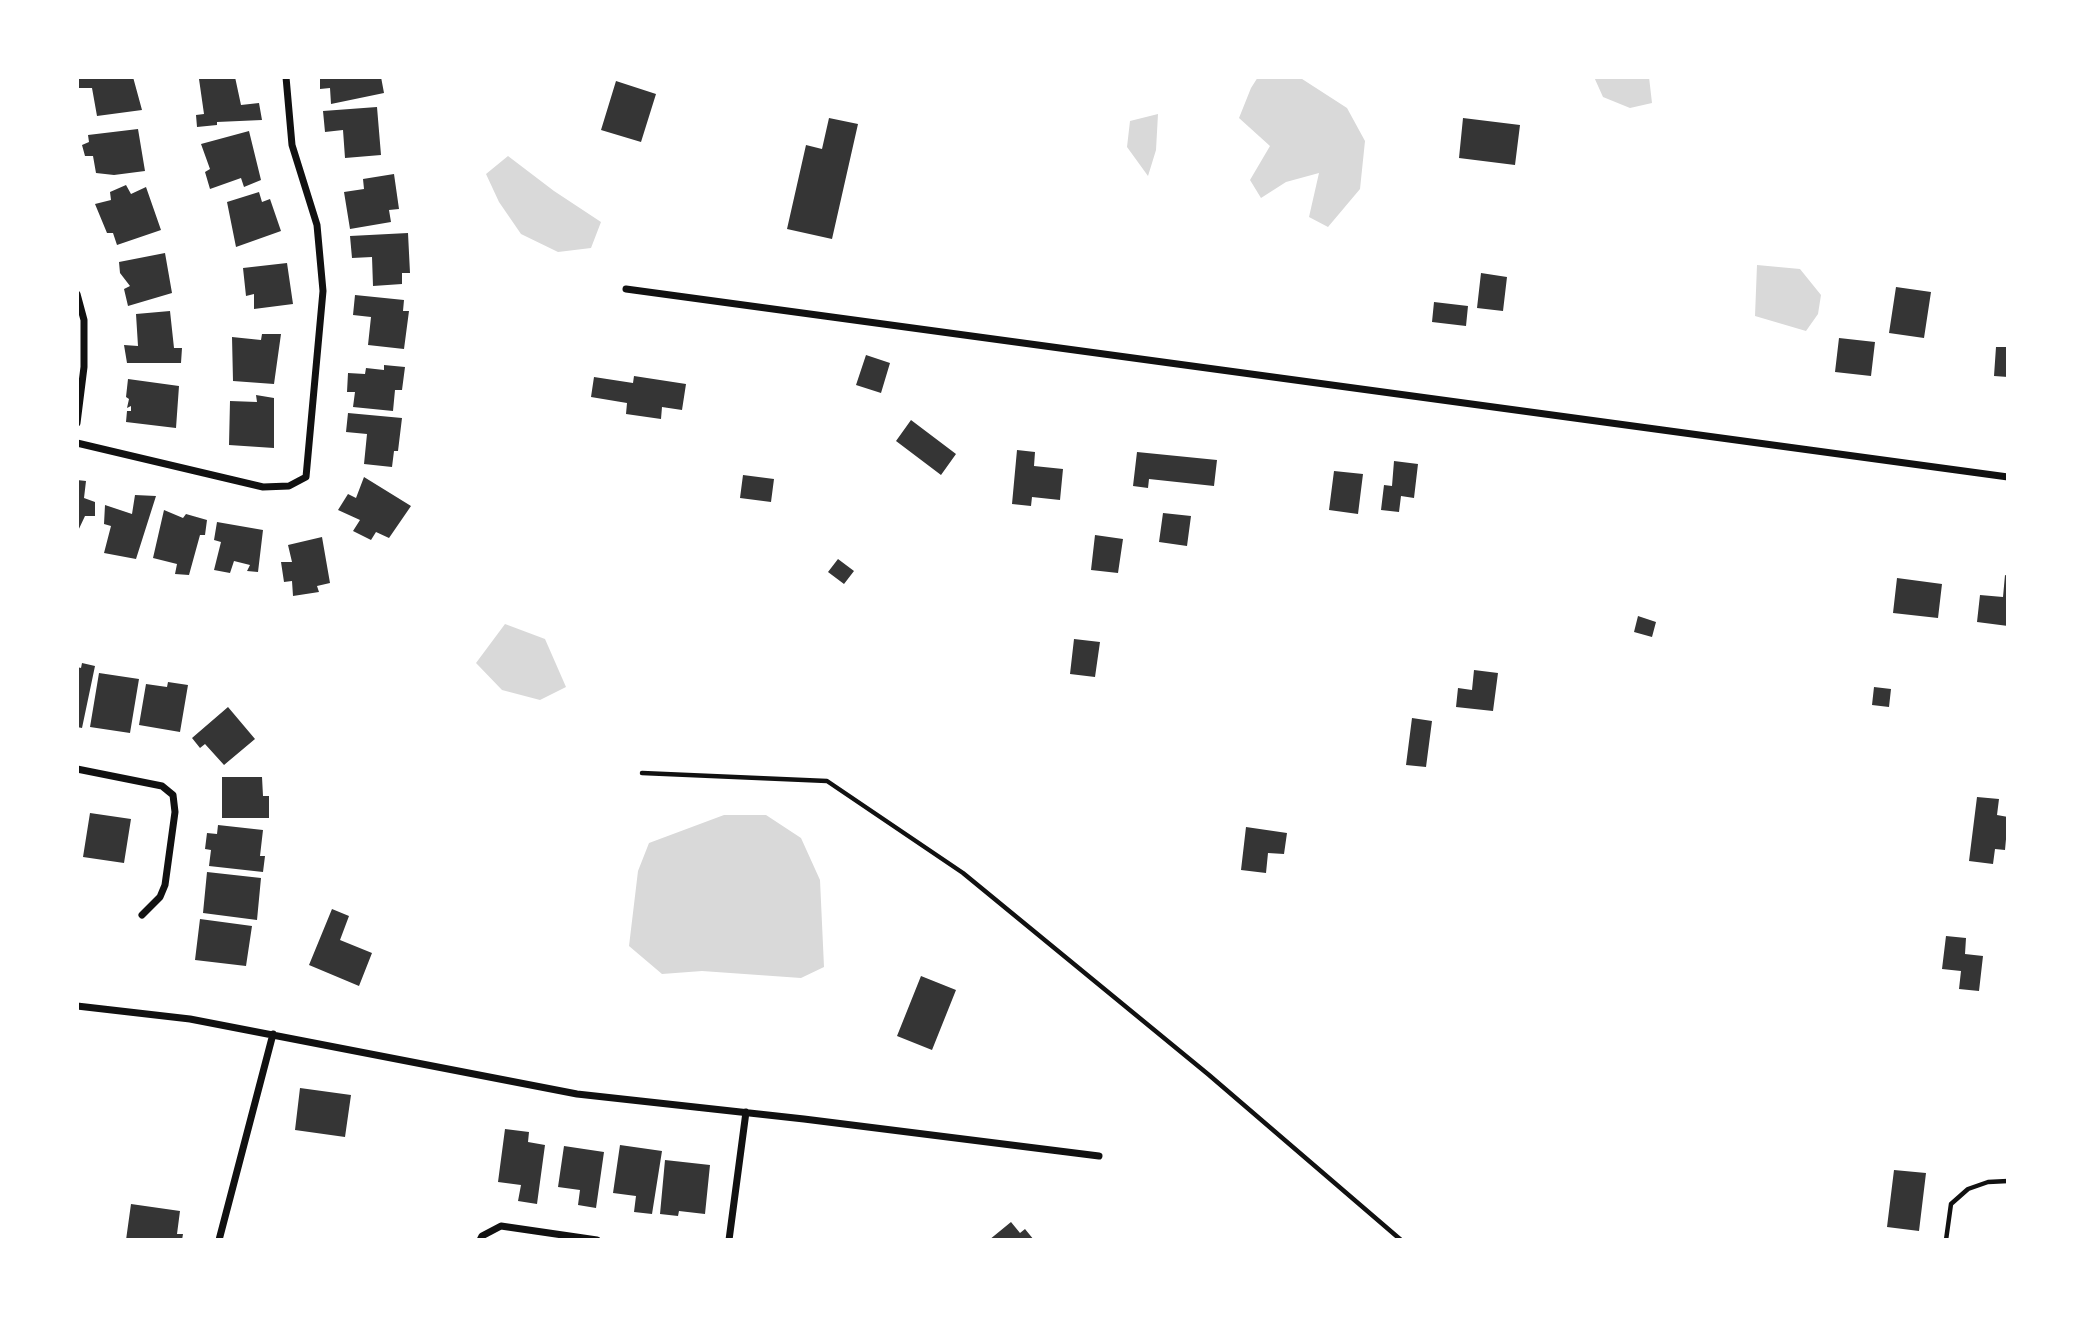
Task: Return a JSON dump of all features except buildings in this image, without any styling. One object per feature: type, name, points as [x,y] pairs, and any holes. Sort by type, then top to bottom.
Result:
[{"type":"street","points":[[77,443],[263,487],[289,486],[306,477],[323,291],[317,225],[292,145],[286,77]]},
{"type":"street","points":[[626,289],[2008,477]]},
{"type":"street","points":[[77,294],[84,320],[84,367],[77,423]]},
{"type":"street","points":[[77,769],[162,786],[173,795],[175,812],[165,885],[160,897],[142,915]]},
{"type":"street","points":[[77,1006],[190,1019],[577,1094],[1100,1156]]},
{"type":"street","points":[[219,1240],[273,1034]]},
{"type":"street","points":[[729,1240],[746,1112]]},
{"type":"street","points":[[481,1238],[501,1226],[597,1240]]},
{"type":"lane","points":[[642,773],[827,781],[963,873],[1209,1075],[1401,1240]]},
{"type":"lane","points":[[1946,1240],[1951,1204],[1968,1189],[1989,1182],[2008,1181]]},
{"type":"shaded area","points":[[1258,77],[1299,77],[1347,108],[1365,141],[1360,189],[1328,227],[1309,217],[1319,173],[1286,182],[1261,198],[1250,180],[1270,146],[1239,118]]},
{"type":"shaded area","points":[[1594,77],[1649,77],[1652,103],[1630,108],[1603,97]]},
{"type":"shaded area","points":[[1158,114],[1156,150],[1148,176],[1127,147],[1130,121]]},
{"type":"shaded area","points":[[508,156],[601,222],[591,248],[558,252],[521,234],[499,202],[486,174]]},
{"type":"shaded area","points":[[1757,265],[1800,269],[1821,295],[1818,314],[1806,331],[1755,316]]},
{"type":"shaded area","points":[[505,624],[545,639],[566,687],[540,700],[502,690],[476,663]]},
{"type":"shaded area","points":[[724,815],[766,815],[801,838],[820,880],[824,967],[801,978],[702,971],[662,974],[629,946],[638,871],[649,843]]}]
